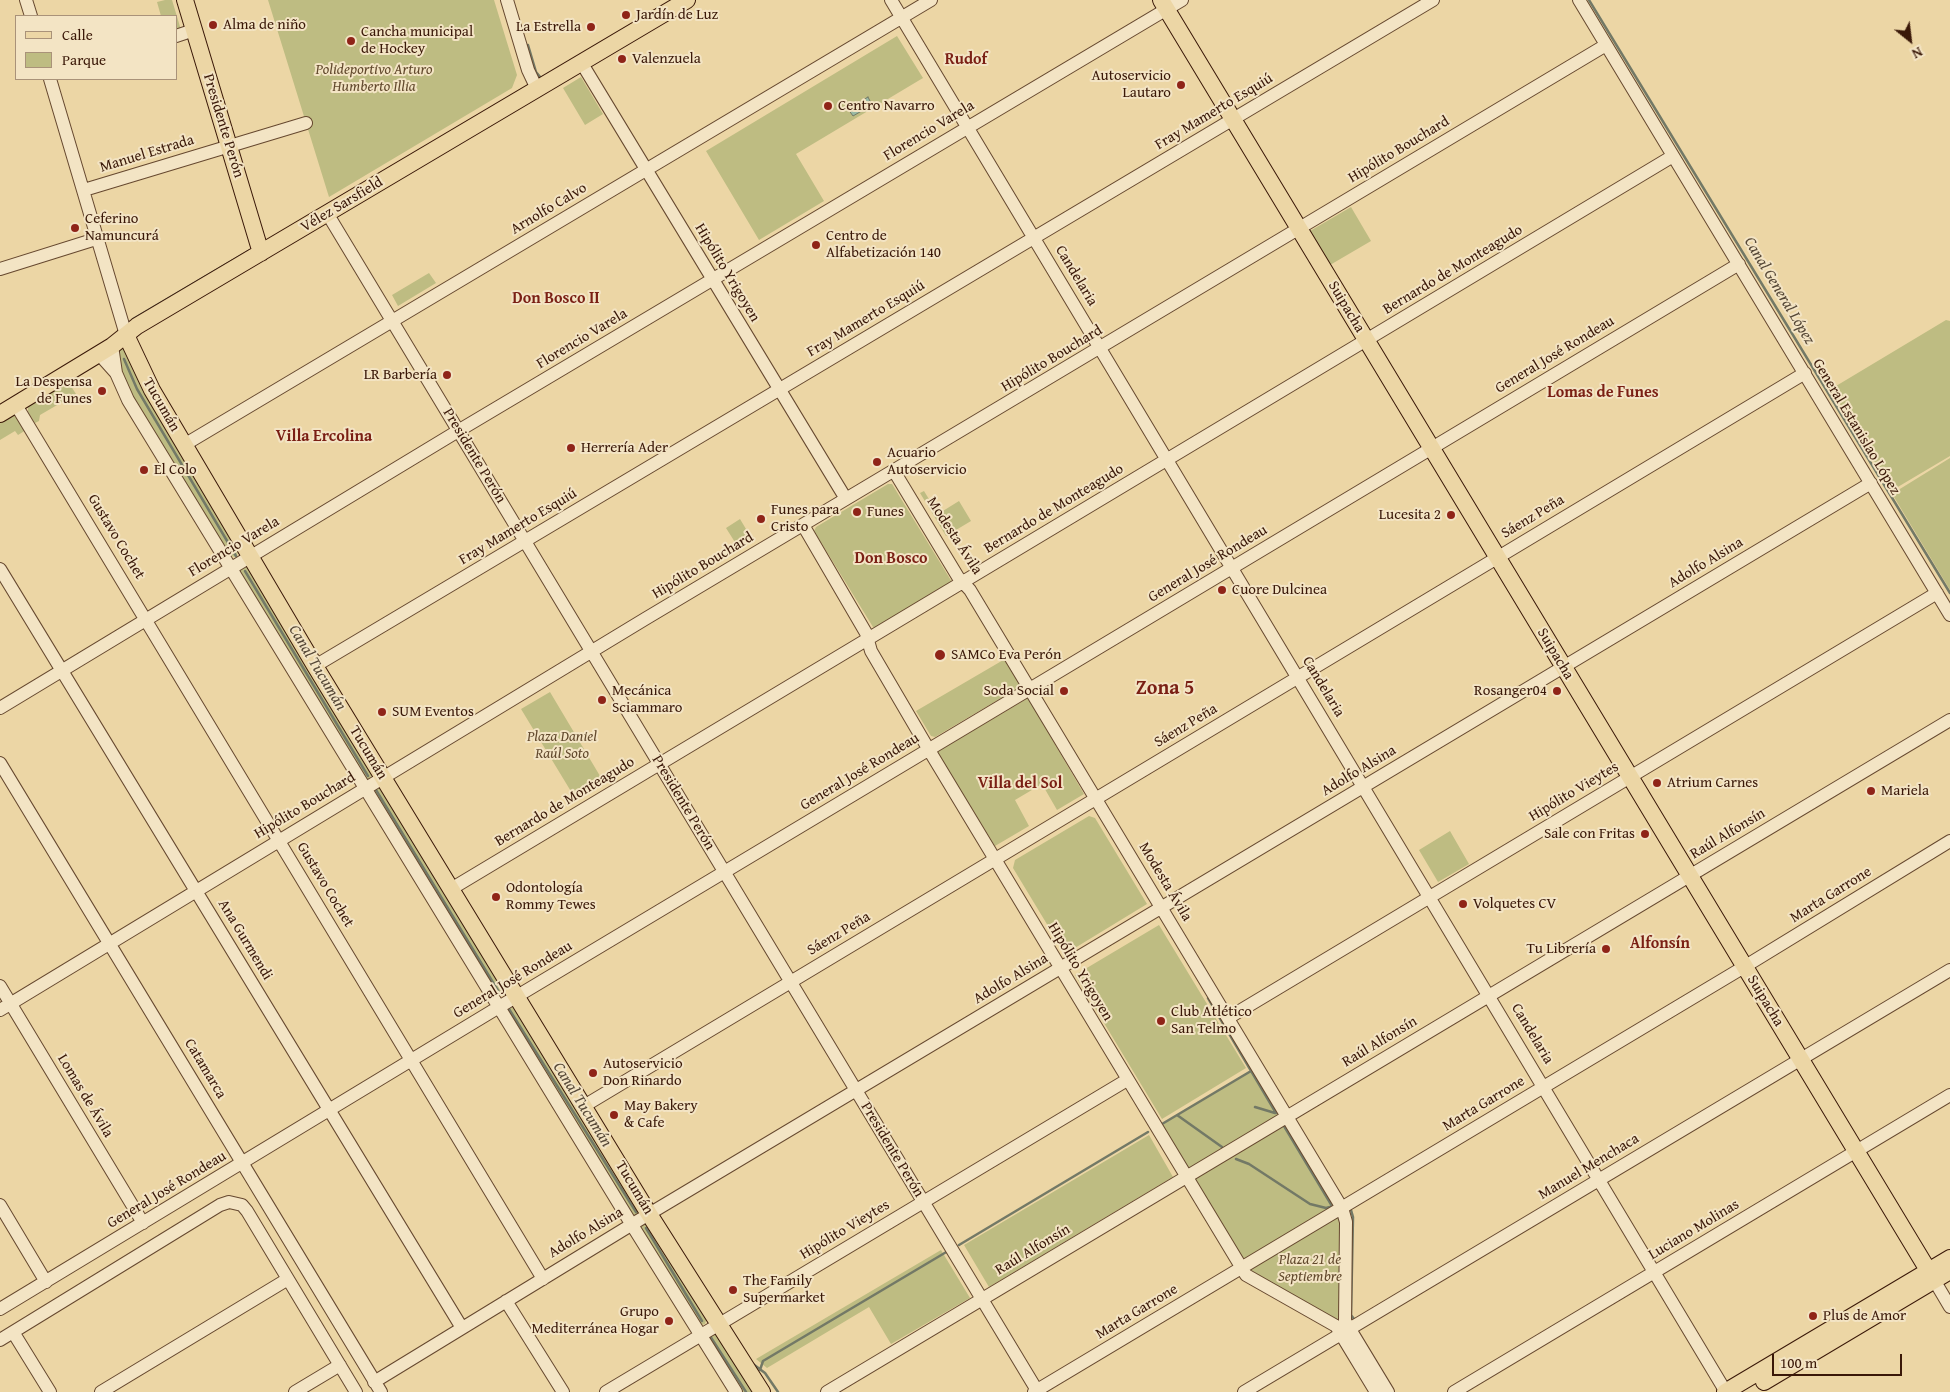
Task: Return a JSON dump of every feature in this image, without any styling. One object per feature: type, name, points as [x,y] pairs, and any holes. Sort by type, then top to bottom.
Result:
[{"type":"main road","name":"Presidente Perón","points":[[185,0],[261,253]]},
{"type":"main road","name":"Vélez Sarsfield","points":[[0,414],[106,350],[126,334],[538,89],[677,3]]},
{"type":"main road","name":"Suipacha","points":[[1164,4],[1931,1276]]},
{"type":"main road","name":"Tucumán","points":[[126,334],[141,370],[315,666],[649,1214],[762,1392]]},
{"type":"main road","points":[[1747,1392],[1931,1276],[1950,1258]]},
{"type":"main road","points":[[1726,1392],[1931,1276],[1950,1271]]},
{"type":"street","points":[[26,0],[31,15]]},
{"type":"street","points":[[507,0],[528,70],[538,89]]},
{"type":"street","name":"Candelaria","points":[[891,0],[1545,1086],[1726,1392]]},
{"type":"street","name":"Arnolfo Calvo","points":[[184,445],[931,0]]},
{"type":"street","name":"Florencio Varela","points":[[0,708],[458,431],[968,127],[1164,4],[1182,0]]},
{"type":"street","name":"Fray Mamerto Esquiú","points":[[315,666],[1433,0]]},
{"type":"street","name":"General Estanislao López","points":[[1579,0],[1950,615]]},
{"type":"street","points":[[178,35],[194,30]]},
{"type":"street","name":"Hipólito Bouchard","points":[[5,1007],[803,525],[1101,349],[1606,45]]},
{"type":"street","name":"Hipólito Yrigoyen","points":[[582,62],[846,500]]},
{"type":"street","name":"Tucumán","points":[[50,80],[99,238],[126,334]]},
{"type":"street","name":"Manuel Estrada","points":[[84,190],[306,123]]},
{"type":"street","name":"Bernardo de Monteagudo","points":[[451,888],[964,583],[1673,156]]},
{"type":"street","name":"Presidente Perón","points":[[327,213],[1036,1391]]},
{"type":"street","points":[[0,269],[99,238]]},
{"type":"street","name":"General José Rondeau","points":[[0,1309],[517,996],[1739,264]]},
{"type":"street","name":"Tucumán","points":[[106,350],[128,400],[736,1392]]},
{"type":"street","name":"Sáenz Peña","points":[[584,1106],[1805,373]]},
{"type":"street","name":"Gustavo Cochet","points":[[16,405],[543,1278]]},
{"type":"street","name":"Modesta Ávila","points":[[894,471],[970,590],[1342,1208],[1346,1222],[1345,1331]]},
{"type":"street","name":"Adolfo Alsina","points":[[378,1387],[462,1328],[632,1224],[1871,483]]},
{"type":"street","name":"Hipólito Yrigoyen","points":[[803,525],[866,633],[871,651],[929,750],[1241,1268],[1256,1283],[1345,1331],[1388,1392]]},
{"type":"street","name":"Ana Gurmendi","points":[[0,569],[462,1328]]},
{"type":"street","name":"Hipólito Vieytes","points":[[1228,1018],[1937,593]]},
{"type":"street","name":"Raúl Alfonsín","points":[[827,1392],[1950,720]]},
{"type":"street","name":"Catamarca","points":[[0,763],[378,1387]]},
{"type":"street","name":"Marta Garrone","points":[[1036,1391],[1744,967],[1950,841]]},
{"type":"street","name":"Manuel Menchaca","points":[[1244,1392],[1950,970]]},
{"type":"street","name":"Lomas de Ávila","points":[[0,986],[5,1007],[143,1223]]},
{"type":"street","name":"Hipólito Vieytes","points":[[611,1391],[701,1334],[1127,1080]]},
{"type":"street","name":"Luciano Molinas","points":[[1454,1392],[1950,1095]]},
{"type":"street","points":[[0,1340],[220,1205],[229,1202],[242,1206],[247,1211],[356,1392]]},
{"type":"street","points":[[0,1205],[46,1282]]},
{"type":"street","name":"Suipacha","points":[[1931,1276],[1950,1307]]},
{"type":"street","points":[[101,1392],[288,1279]]},
{"type":"street","points":[[506,1301],[563,1392]]},
{"type":"street","name":"Hipólito Yrigoyen","points":[[1345,1331],[1376,1392]]},
{"type":"street","points":[[13,1332],[50,1392]]},
{"type":"street","points":[[295,1392],[340,1365]]},
{"type":"green space","points":[[172,0],[176,15],[161,15],[157,2]]},
{"type":"green space","name":"Polideportivo Arturo Humberto Illia","points":[[268,0],[494,0],[517,75],[512,88],[329,197]]},
{"type":"green space","points":[[178,20],[181,30],[178,31]]},
{"type":"green space","name":"Centro Navarro","points":[[897,36],[923,78],[796,154],[824,201],[759,240],[706,151]]},
{"type":"green space","points":[[581,77],[603,114],[585,125],[563,88]]},
{"type":"green space","points":[[1351,207],[1371,241],[1330,265],[1310,231]]},
{"type":"green space","points":[[429,273],[436,283],[398,306],[392,295]]},
{"type":"green space","points":[[1946,320],[1950,321],[1950,456],[1891,491],[1831,389]]},
{"type":"green space","points":[[125,347],[181,456],[238,549],[237,557],[229,556],[130,395],[118,358],[118,348]]},
{"type":"green space","points":[[67,380],[76,394],[40,415],[39,421],[35,423],[28,412],[28,405]]},
{"type":"green space","points":[[14,414],[26,430],[18,435],[15,431],[0,440],[0,421]]},
{"type":"green space","points":[[1950,458],[1950,590],[1894,497],[1895,492]]},
{"type":"green space","points":[[888,484],[892,484],[952,582],[877,628],[873,627],[814,531],[816,527]]},
{"type":"green space","points":[[924,491],[938,514],[959,501],[971,521],[946,536],[920,493]]},
{"type":"green space","points":[[740,519],[752,539],[738,547],[726,528]]},
{"type":"green space","points":[[245,565],[249,567],[373,774],[368,780],[366,780],[239,571]]},
{"type":"green space","points":[[1005,659],[1021,685],[1020,687],[935,737],[931,736],[916,711]]},
{"type":"green space","name":"Plaza Daniel Raúl Soto","points":[[550,692],[603,781],[575,798],[521,709]]},
{"type":"green space","points":[[1028,698],[1084,794],[1057,810],[1042,784],[1015,800],[1029,826],[995,846],[937,752]]},
{"type":"green space","points":[[380,787],[505,993],[499,996],[373,790]]},
{"type":"green space","points":[[1089,816],[1095,818],[1147,904],[1065,954],[1013,868],[1015,860]]},
{"type":"green space","points":[[1450,831],[1469,864],[1438,882],[1419,850]]},
{"type":"green space","name":"Club Atlético San Telmo","points":[[1159,925],[1246,1068],[1162,1119],[1075,975]]},
{"type":"green space","points":[[513,1004],[639,1207],[639,1214],[633,1216],[506,1014],[506,1006]]},
{"type":"green space","points":[[1257,1067],[1342,1208],[1241,1268],[1155,1128]]},
{"type":"green space","points":[[1149,1135],[1173,1177],[989,1287],[964,1245]]},
{"type":"green space","name":"Plaza 21 de Septiembre","points":[[1341,1213],[1339,1322],[1256,1277],[1248,1268]]},
{"type":"green space","points":[[644,1222],[707,1317],[705,1324],[701,1325],[639,1230]]},
{"type":"green space","points":[[941,1250],[970,1298],[891,1344],[869,1307],[767,1368],[756,1359]]},
{"type":"green space","points":[[715,1331],[756,1392],[739,1392],[707,1341],[708,1334]]},
{"type":"shaded area","points":[[868,97],[872,105],[853,116],[848,109]]},
{"type":"waterway","name":"Canal General López","points":[[1589,0],[1950,593]]},
{"type":"waterway","points":[[528,45],[536,72],[541,78]]},
{"type":"waterway","points":[[133,319],[250,250]]},
{"type":"waterway","name":"Canal Tucumán","points":[[124,359],[137,389],[236,556]]},
{"type":"waterway","name":"Canal Tucumán","points":[[245,571],[368,776]]},
{"type":"waterway","name":"Canal Tucumán","points":[[376,790],[500,994]]},
{"type":"waterway","points":[[1208,998],[1276,1113]]},
{"type":"waterway","name":"Canal Tucumán","points":[[509,1009],[636,1212]]},
{"type":"waterway","points":[[1162,1124],[1251,1071]]},
{"type":"waterway","points":[[1255,1107],[1275,1113]]},
{"type":"waterway","points":[[1177,1115],[1222,1147]]},
{"type":"waterway","points":[[1284,1126],[1332,1206]]},
{"type":"waterway","points":[[959,1245],[1148,1132]]},
{"type":"waterway","points":[[1236,1159],[1249,1164],[1310,1204],[1326,1208],[1334,1206]]},
{"type":"waterway","points":[[1351,1210],[1353,1217],[1351,1315],[1354,1319]]},
{"type":"waterway","name":"Canal Tucumán","points":[[646,1228],[702,1321]]},
{"type":"waterway","points":[[760,1370],[763,1361],[948,1251]]},
{"type":"waterway","name":"Canal Tucumán","points":[[710,1336],[746,1392]]},
{"type":"waterway","name":"Canal Tucumán","points":[[753,1364],[765,1373],[778,1392]]},
{"type":"place","name":"Jardín de Luz","points":[[626,15]]},
{"type":"place","name":"Alma de niño","points":[[213,25]]},
{"type":"place","name":"La Estrella","points":[[591,27]]},
{"type":"place","name":"Cancha municipal de Hockey","points":[[351,41]]},
{"type":"place","name":"Valenzuela","points":[[622,59]]},
{"type":"place","name":"Autoservicio Lautaro","points":[[1181,85]]},
{"type":"place","name":"Centro Navarro","points":[[828,106]]},
{"type":"place","name":"Ceferino Namuncurá","points":[[75,228]]},
{"type":"place","name":"Centro de Alfabetización 140","points":[[816,245]]},
{"type":"place","name":"LR Barbería","points":[[447,375]]},
{"type":"place","name":"La Despensa de Funes","points":[[102,391]]},
{"type":"place","name":"Herrería Ader","points":[[571,448]]},
{"type":"place","name":"Acuario Autoservicio","points":[[877,462]]},
{"type":"place","name":"El Colo","points":[[144,470]]},
{"type":"place","name":"Funes","points":[[857,512]]},
{"type":"place","name":"Lucesita 2","points":[[1451,515]]},
{"type":"place","name":"Funes para Cristo","points":[[761,519]]},
{"type":"place","name":"Cuore Dulcinea","points":[[1222,590]]},
{"type":"place","name":"SAMCo Eva Perón","points":[[940,655]]},
{"type":"place","name":"Soda Social","points":[[1064,691]]},
{"type":"place","name":"Rosanger04","points":[[1557,691]]},
{"type":"place","name":"Mecánica Sciammaro","points":[[602,700]]},
{"type":"place","name":"SUM Eventos","points":[[382,712]]},
{"type":"place","name":"Atrium Carnes","points":[[1657,783]]},
{"type":"place","name":"Mariela","points":[[1871,791]]},
{"type":"place","name":"Sale con Fritas","points":[[1645,834]]},
{"type":"place","name":"Odontología Rommy Tewes","points":[[496,897]]},
{"type":"place","name":"Volquetes CV","points":[[1463,904]]},
{"type":"place","name":"Tu Librería","points":[[1606,949]]},
{"type":"place","name":"Club Atlético San Telmo","points":[[1161,1021]]},
{"type":"place","name":"Autoservicio Don Rinardo","points":[[593,1073]]},
{"type":"place","name":"May Bakery & Cafe","points":[[614,1115]]},
{"type":"place","name":"The Family Supermarket","points":[[733,1290]]},
{"type":"place","name":"Plus de Amor","points":[[1813,1316]]},
{"type":"place","name":"Grupo Mediterránea Hogar","points":[[669,1321]]},
{"type":"district","name":"Rudof","points":[[966,60]]},
{"type":"district","name":"Don Bosco II","points":[[556,299]]},
{"type":"district","name":"Lomas de Funes","points":[[1603,393]]},
{"type":"district","name":"Villa Ercolina","points":[[324,437]]},
{"type":"district","name":"Don Bosco","points":[[891,559]]},
{"type":"district","name":"Zona 5","points":[[1165,689]]},
{"type":"district","name":"Villa del Sol","points":[[1020,784]]},
{"type":"district","name":"Alfonsín","points":[[1660,944]]}]
